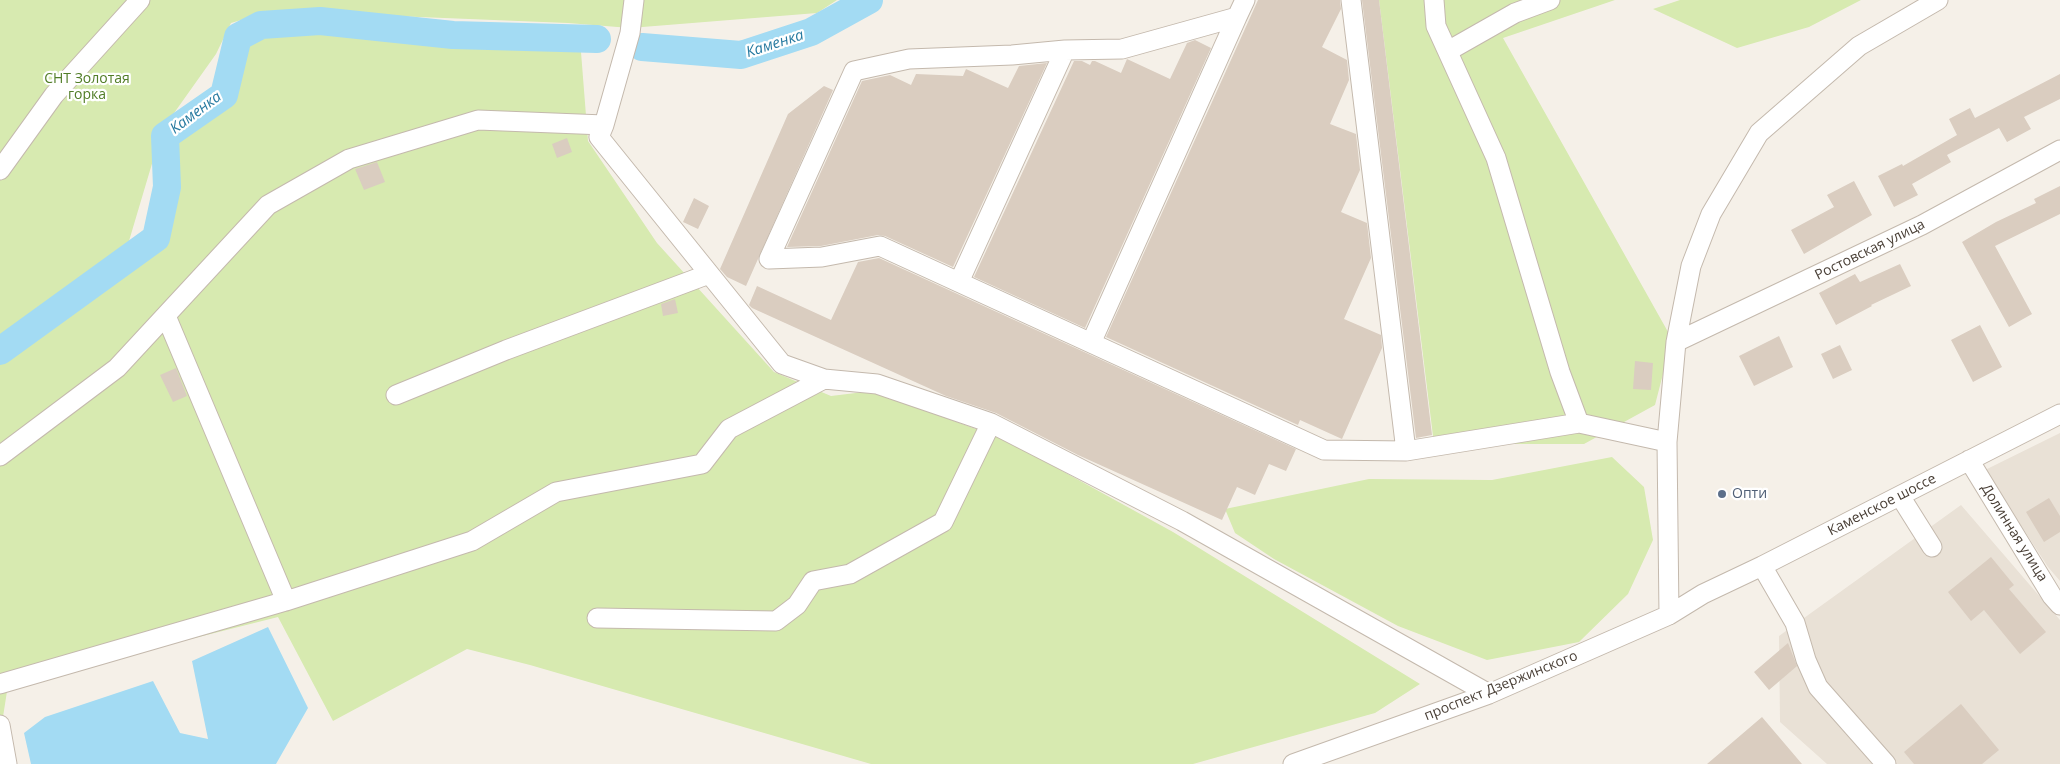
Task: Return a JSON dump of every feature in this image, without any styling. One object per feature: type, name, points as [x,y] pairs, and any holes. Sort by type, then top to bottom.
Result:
[{"type":"street","points":[[0,170],[54,95],[140,0]]},
{"type":"street","points":[[634,0],[630,33],[599,137],[782,364],[824,379],[877,384],[990,423],[1182,521],[1489,694]]},
{"type":"street","points":[[1351,0],[1406,451]]},
{"type":"street","points":[[1434,0],[1436,26],[1496,158],[1560,372],[1578,423]]},
{"type":"street","points":[[1448,51],[1515,13],[1550,0]]},
{"type":"street","points":[[1669,616],[1668,442],[1676,342],[1691,266],[1711,214],[1759,133],[1859,46],[1938,0]]},
{"type":"street","points":[[1091,343],[1241,8]]},
{"type":"street","points":[[1241,8],[1122,49],[909,58],[854,71],[769,259],[822,257],[880,246],[1324,450],[1406,451],[1578,423],[1668,442]]},
{"type":"street","points":[[959,282],[1065,50]]},
{"type":"street","points":[[0,456],[117,368],[268,205],[349,159],[478,120],[604,125]]},
{"type":"street","name":"Ростовская улица","points":[[1676,342],[1922,225],[2060,150]]},
{"type":"street","points":[[396,394],[506,350],[709,274]]},
{"type":"street","points":[[166,316],[286,600]]},
{"type":"street","points":[[0,684],[286,600],[472,541],[556,492],[702,464],[730,429],[824,379]]},
{"type":"street","name":"Каменское шоссе","points":[[1703,594],[1762,566],[2060,414]]},
{"type":"street","points":[[597,618],[776,621],[797,605],[813,581],[850,574],[943,522],[990,423]]},
{"type":"street","name":"Долинная улица","points":[[1969,460],[2052,596],[2060,605]]},
{"type":"street","points":[[1900,496],[1932,547]]},
{"type":"street","points":[[1762,566],[1796,623],[1806,660],[1818,687],[1886,764]]},
{"type":"street","name":"проспект Дзержинского","points":[[1293,764],[1489,694],[1669,616],[1703,594]]},
{"type":"street","points":[[0,725],[7,764]]},
{"type":"shaded area","points":[[2060,433],[2060,581],[2048,567],[1985,470]]},
{"type":"shaded area","points":[[1961,505],[2060,620],[2060,764],[1827,764],[1780,722],[1779,636]]},
{"type":"green space","name":"СНТ Золотая горка","points":[[0,0],[837,0],[817,13],[630,28],[568,23],[271,11],[231,23],[216,54],[162,130],[129,241],[0,339]]},
{"type":"green space","points":[[1379,0],[1615,0],[1503,38],[1672,339],[1655,405],[1584,444],[1434,444]]},
{"type":"green space","points":[[1680,0],[1861,0],[1809,27],[1737,48],[1653,9]]},
{"type":"green space","points":[[324,29],[450,44],[581,52],[588,141],[657,243],[774,372],[831,396],[872,391],[1006,440],[1173,532],[1420,684],[1375,713],[1193,764],[871,764],[530,665],[467,649],[333,721],[278,617],[8,685],[0,736],[0,359],[160,244],[176,185],[173,139],[233,95],[244,41],[267,31]]},
{"type":"green space","points":[[1612,457],[1644,487],[1653,540],[1628,594],[1579,642],[1487,660],[1398,626],[1274,559],[1235,533],[1225,509],[1369,479],[1492,480]]},
{"type":"water","points":[[268,627],[308,708],[276,764],[31,764],[24,733],[45,717],[153,681],[180,733],[208,739],[192,661]]},
{"type":"building","points":[[1258,0],[1340,0],[1341,9],[1322,47],[1347,60],[1349,80],[1330,124],[1356,134],[1360,170],[1341,212],[1367,223],[1371,258],[1344,319],[1381,335],[1382,348],[1342,439],[1300,420],[1298,425],[1106,337]]},
{"type":"building","points":[[1362,0],[1379,0],[1432,435],[1416,438]]},
{"type":"building","points":[[1195,40],[1211,48],[1085,328],[974,277],[1074,61],[1082,61],[1090,65],[1092,61],[1095,61],[1121,73],[1127,59],[1170,79],[1187,43]]},
{"type":"building","points":[[1047,63],[953,267],[885,236],[878,235],[821,246],[787,247],[862,81],[890,75],[911,85],[916,74],[963,76],[966,69],[1008,88],[1019,66]]},
{"type":"building","points":[[2060,74],[2060,99],[2024,117],[2031,129],[2007,142],[1999,128],[1947,155],[1951,162],[1912,184],[1918,195],[1894,207],[1878,176],[1902,164],[1903,166],[1957,135],[1949,119],[1970,108],[1975,118]]},
{"type":"building","points":[[824,86],[833,90],[746,286],[727,277],[720,269],[788,114]]},
{"type":"building","points":[[567,138],[572,152],[557,158],[552,144]]},
{"type":"building","points":[[377,162],[385,182],[364,190],[355,169]]},
{"type":"building","points":[[1854,181],[1872,215],[1804,254],[1791,230],[1834,207],[1827,195]]},
{"type":"building","points":[[2060,186],[2060,214],[1995,246],[2032,314],[2009,327],[1962,242],[1996,222],[2036,203],[2034,199]]},
{"type":"building","points":[[694,198],[709,206],[698,229],[683,222]]},
{"type":"building","points":[[879,258],[1296,449],[1286,471],[1269,464],[1255,495],[1237,487],[1222,520],[1078,455],[996,413],[946,396],[749,305],[757,286],[831,320],[858,262]]},
{"type":"building","points":[[1900,264],[1911,286],[1871,305],[1836,325],[1819,293],[1855,274],[1860,282]]},
{"type":"building","points":[[675,299],[678,313],[663,316],[661,304]]},
{"type":"building","points":[[1980,325],[2002,367],[1973,382],[1951,340]]},
{"type":"building","points":[[1779,336],[1793,367],[1754,386],[1739,356]]},
{"type":"building","points":[[1840,345],[1852,370],[1833,379],[1821,354]]},
{"type":"building","points":[[1635,361],[1653,363],[1651,390],[1633,389]]},
{"type":"building","points":[[176,368],[187,396],[173,402],[160,375]]},
{"type":"building","points":[[2049,498],[2060,516],[2060,532],[2044,542],[2026,512]]},
{"type":"building","points":[[1991,557],[2014,585],[2009,589],[2046,632],[2020,654],[1984,610],[1971,621],[1948,592]]},
{"type":"building","points":[[1788,643],[1797,666],[1769,690],[1754,672]]},
{"type":"building","points":[[1961,704],[1999,750],[1982,764],[1914,764],[1904,752]]},
{"type":"building","points":[[1762,717],[1802,764],[1707,764]]},
{"type":"waterway","name":"Каменка","points":[[642,47],[741,55],[811,32],[869,0]]},
{"type":"waterway","name":"Каменка","points":[[0,351],[156,238],[167,187],[165,136],[224,95],[238,37],[261,25],[320,21],[453,35],[597,39]]},
{"type":"place","name":"Опти","points":[[1722,494]]}]
